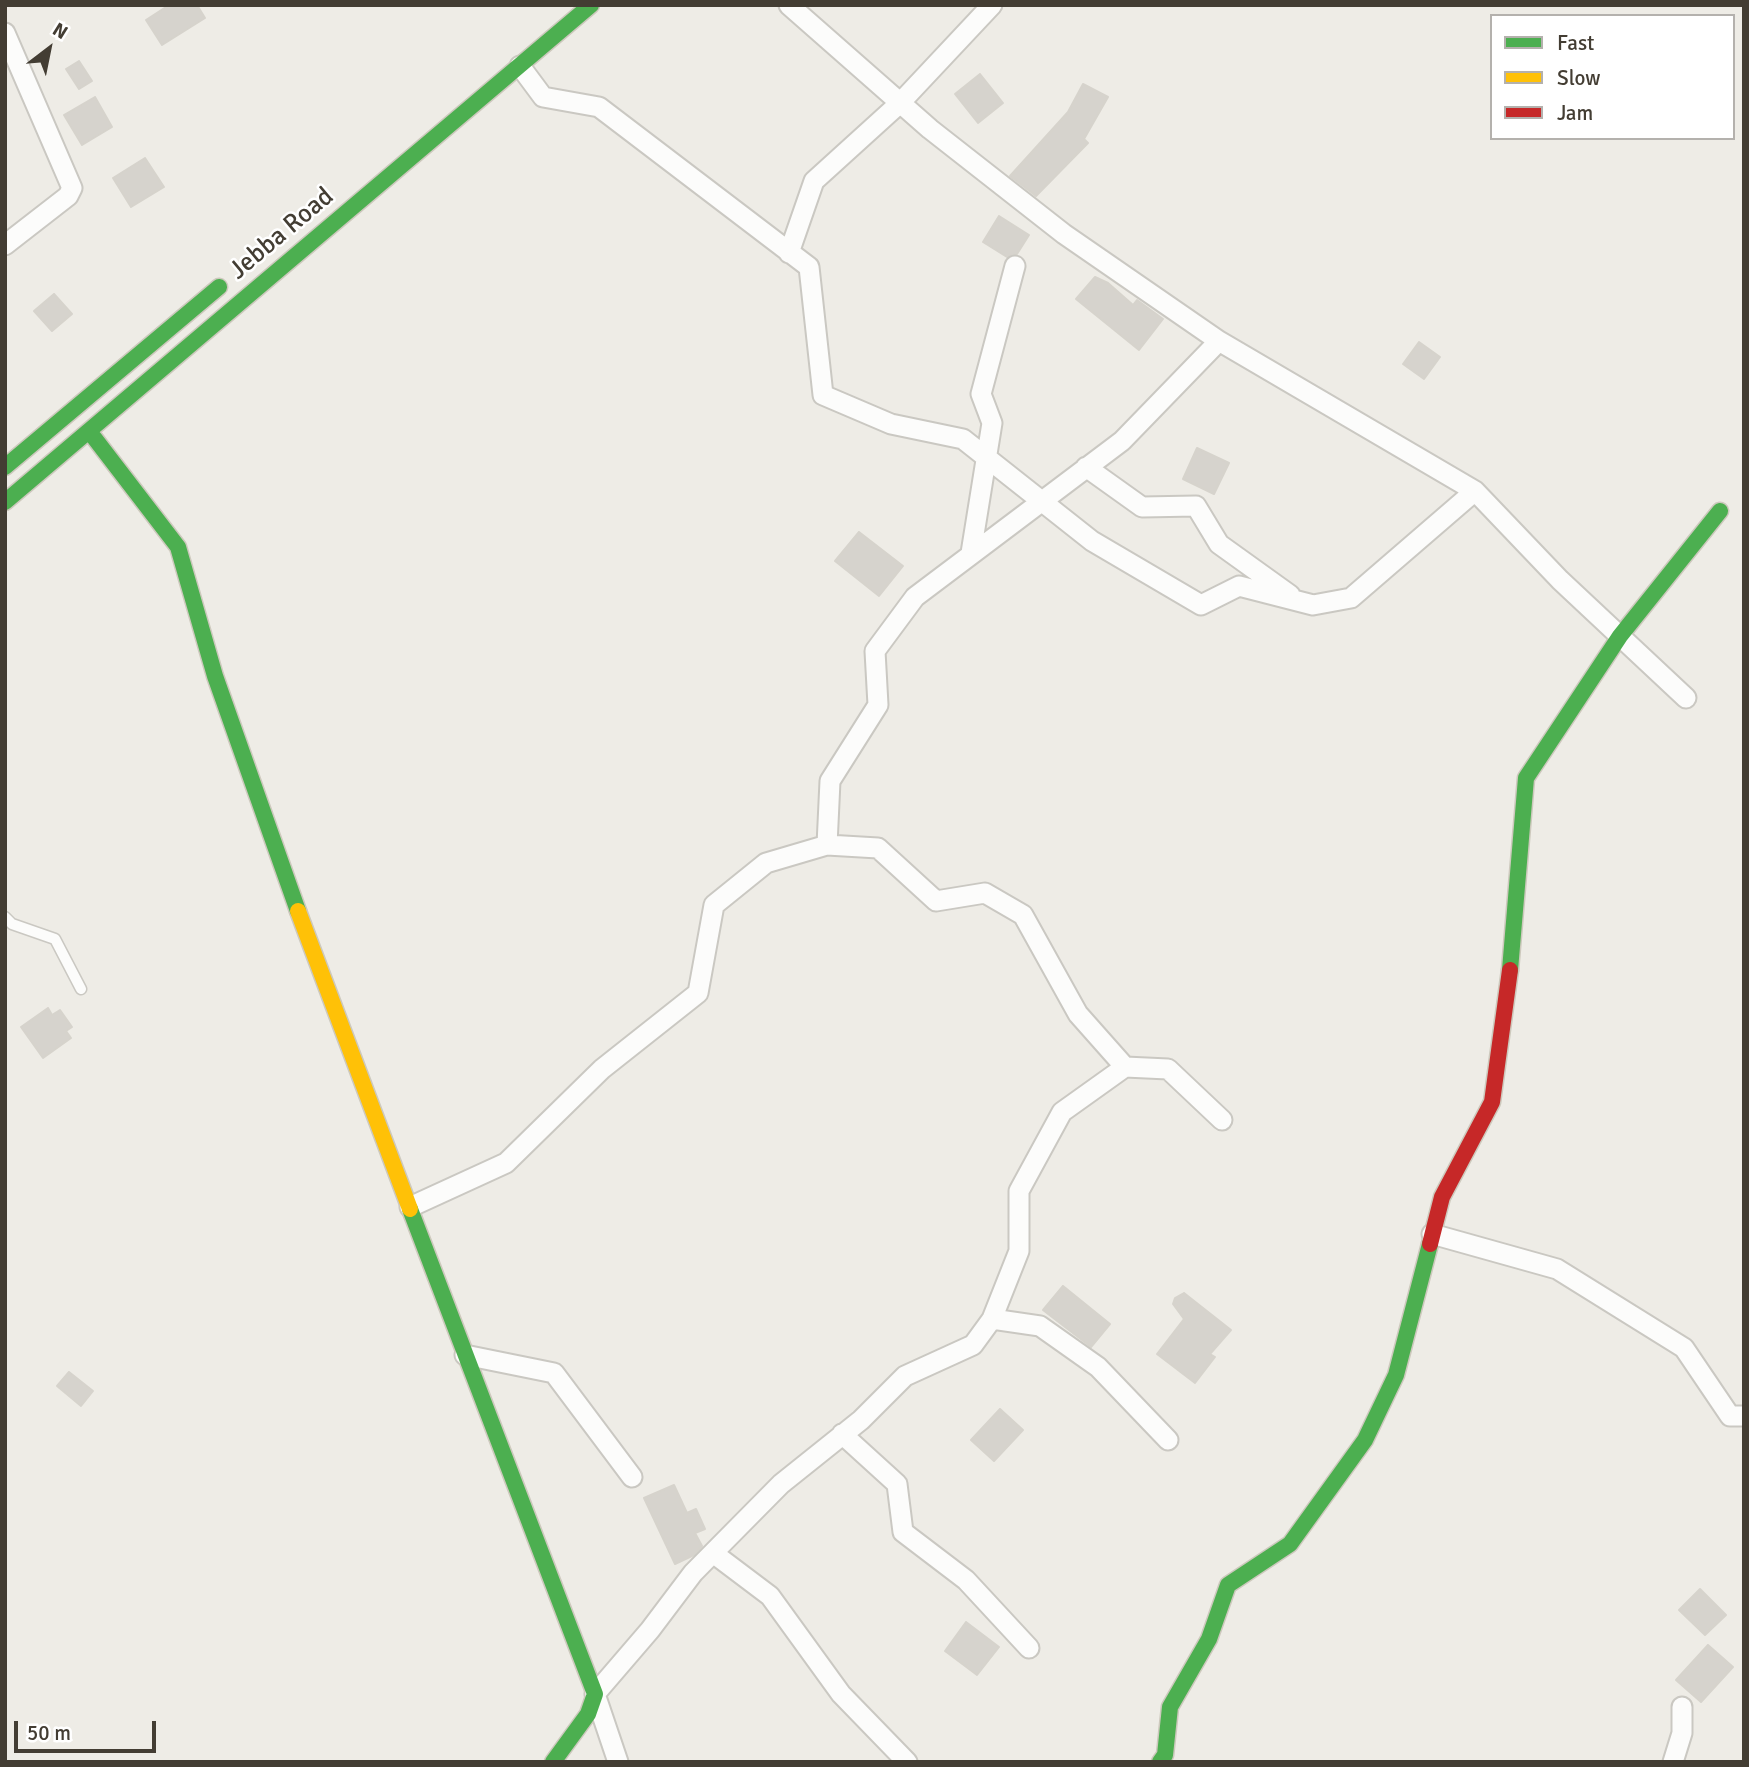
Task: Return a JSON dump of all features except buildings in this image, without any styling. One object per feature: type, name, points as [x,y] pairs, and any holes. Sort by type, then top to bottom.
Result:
[{"type":"main road","name":"Jebba Road","points":[[5,502],[591,5]]},
{"type":"main road","points":[[5,467],[229,279]]},
{"type":"main road","points":[[89,431],[178,547],[235,735],[465,1355],[595,1694],[594,1704],[588,1714],[553,1762]]},
{"type":"main road","points":[[1160,1762],[1165,1755],[1170,1707],[1209,1639],[1228,1585],[1290,1544],[1365,1440],[1396,1375],[1442,1196],[1492,1102],[1510,976],[1526,778],[1620,636],[1720,511]]},
{"type":"street","points":[[789,5],[900,103],[1064,234],[1219,341],[1475,491],[1560,580],[1686,698]]},
{"type":"street","points":[[789,253],[814,181],[900,103],[992,5]]},
{"type":"street","points":[[5,33],[72,188],[68,196],[5,245]]},
{"type":"street","points":[[520,66],[544,97],[599,107],[809,267],[823,395],[891,424],[963,439],[1091,541],[1201,605],[1239,586],[1313,605],[1351,598],[1475,491]]},
{"type":"street","points":[[971,553],[992,423],[981,394],[1015,266]]},
{"type":"street","points":[[827,845],[830,781],[878,705],[874,651],[915,597],[1122,441],[1219,341]]},
{"type":"street","points":[[1086,467],[1142,507],[1196,506],[1219,544],[1299,601]]},
{"type":"street","points":[[410,1207],[506,1163],[602,1069],[698,993],[715,905],[766,863],[827,845],[878,848],[936,901],[985,893],[1023,915],[1078,1014],[1125,1067]]},
{"type":"street","points":[[618,1762],[595,1694],[713,1553],[781,1484],[842,1434],[905,1376],[974,1345],[992,1319],[1019,1251],[1019,1191],[1062,1112],[1125,1067],[1168,1069],[1222,1120]]},
{"type":"street","points":[[1432,1234],[1557,1269],[1685,1348],[1730,1416],[1744,1416]]},
{"type":"street","points":[[992,1319],[1040,1326],[1098,1367],[1167,1440]]},
{"type":"street","points":[[465,1355],[554,1373],[632,1477]]},
{"type":"street","points":[[842,1434],[897,1484],[903,1532],[966,1580],[1029,1648]]},
{"type":"street","points":[[713,1553],[770,1595],[841,1694],[907,1762]]},
{"type":"street","points":[[1673,1762],[1682,1733],[1682,1707]]},
{"type":"lane","points":[[5,917],[12,924],[55,939],[81,989]]},
{"type":"traffic: fast","points":[[5,502],[591,5]]},
{"type":"traffic: fast","points":[[5,467],[219,287]]},
{"type":"traffic: fast","points":[[89,431],[178,547],[215,676],[298,911]]},
{"type":"traffic: fast","points":[[1510,970],[1526,778],[1620,636],[1720,511]]},
{"type":"traffic: fast","points":[[410,1209],[595,1694],[588,1714],[553,1762]]},
{"type":"traffic: fast","points":[[1160,1762],[1165,1755],[1170,1707],[1209,1639],[1228,1585],[1290,1544],[1365,1440],[1396,1375],[1430,1244]]},
{"type":"traffic: slow","points":[[298,911],[410,1209]]},
{"type":"traffic: jam","points":[[1430,1244],[1442,1197],[1492,1102],[1510,970]]}]
